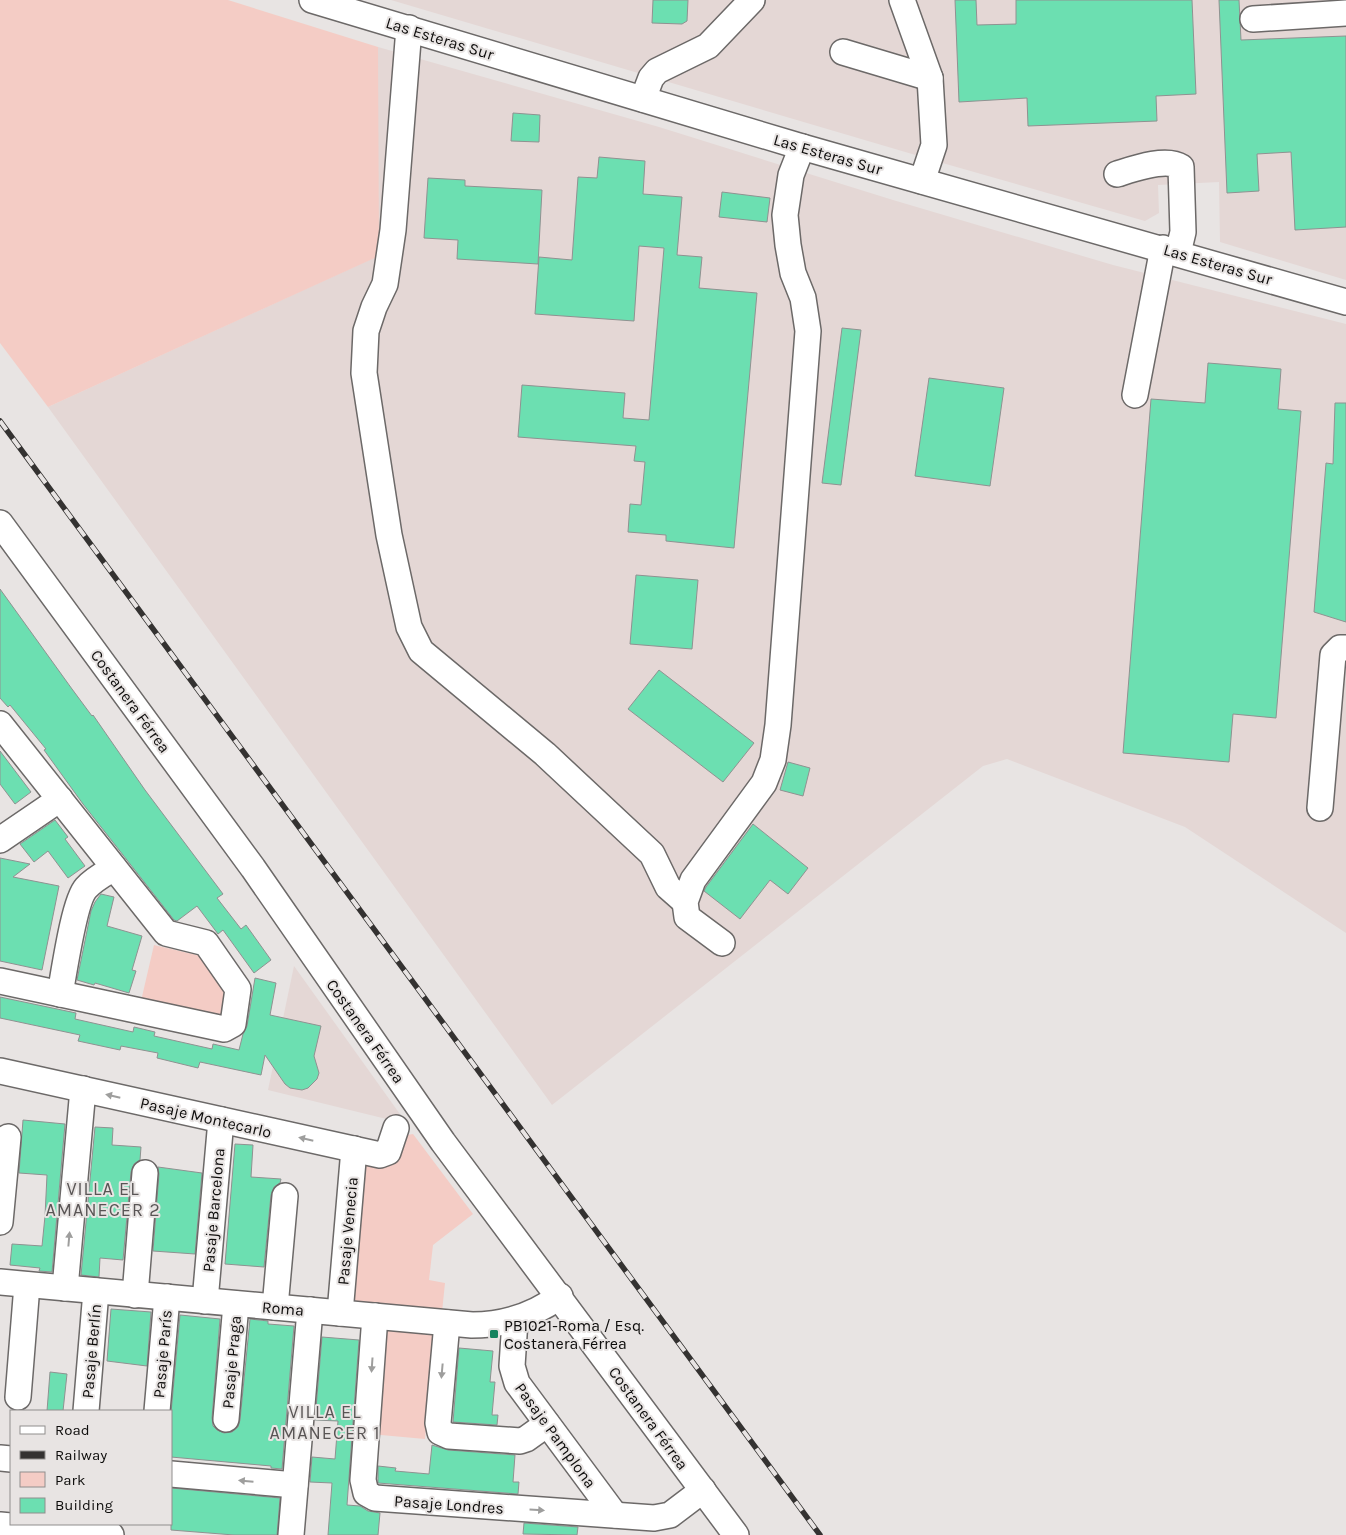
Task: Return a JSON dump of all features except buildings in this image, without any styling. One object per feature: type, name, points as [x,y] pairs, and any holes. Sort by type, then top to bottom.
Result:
[{"type":"street","name":"Las Esteras Sur","points":[[312,0],[802,147],[1346,302]]},
{"type":"street","points":[[643,99],[651,78],[657,70],[708,46],[752,0]]},
{"type":"street","points":[[902,0],[930,78],[934,145],[922,181]]},
{"type":"street","points":[[1253,20],[1346,13]]},
{"type":"street","points":[[409,28],[393,230],[385,284],[374,307],[366,331],[364,373],[389,535],[409,627],[421,651],[545,754],[652,854],[668,886],[685,902]]},
{"type":"street","points":[[843,52],[930,78]]},
{"type":"street","points":[[722,943],[688,917],[685,902],[693,880],[764,783],[773,760],[778,726],[808,331],[803,298],[791,264],[785,215],[791,175],[802,147]]},
{"type":"street","points":[[1117,174],[1154,164],[1176,164],[1181,167],[1183,232],[1170,251],[1135,395]]},
{"type":"street","name":"Costanera Férrea","points":[[0,523],[253,868],[443,1142],[560,1296],[736,1535]]},
{"type":"street","points":[[1320,808],[1333,655],[1340,648],[1346,648]]},
{"type":"street","points":[[0,724],[166,933],[206,943],[238,989],[233,1024],[224,1029],[0,981]]},
{"type":"street","points":[[0,840],[60,799]]},
{"type":"street","points":[[60,994],[78,903],[84,889],[114,868]]},
{"type":"street","name":"Pasaje Montecarlo","points":[[0,1071],[380,1155],[385,1154],[390,1148],[396,1128]]},
{"type":"street","points":[[65,1288],[83,1089]]},
{"type":"street","name":"Pasaje Barcelona","points":[[205,1301],[221,1120]]},
{"type":"street","points":[[0,1222],[8,1137]]},
{"type":"street","name":"Pasaje Venecia","points":[[340,1313],[354,1150]]},
{"type":"street","points":[[135,1294],[145,1173]]},
{"type":"street","points":[[275,1307],[285,1196]]},
{"type":"street","name":"Roma","points":[[0,1282],[447,1323],[493,1325],[515,1320],[535,1312],[560,1296]]},
{"type":"street","points":[[18,1397],[28,1285]]},
{"type":"street","name":"Pasaje Berlín","points":[[86,1410],[96,1291]]},
{"type":"street","name":"Pasaje París","points":[[157,1410],[167,1297]]},
{"type":"street","name":"Pasaje Praga","points":[[226,1419],[236,1304]]},
{"type":"street","points":[[291,1535],[310,1310]]},
{"type":"street","name":"Pasaje Londres","points":[[375,1316],[363,1480],[366,1493],[375,1498],[654,1518],[670,1515],[702,1490]]},
{"type":"street","name":"Pasaje Pamplona","points":[[515,1320],[512,1366],[514,1377],[614,1515]]},
{"type":"street","points":[[447,1323],[438,1423],[440,1432],[448,1436],[520,1442],[548,1424]]},
{"type":"street","points":[[172,1474],[295,1485]]},
{"type":"street","points":[[0,1525],[54,1532],[111,1535]]},
{"type":"shaded area","points":[[391,0],[1346,0],[1346,280],[1220,242],[1219,182],[1158,185],[1159,213],[1145,221]]},
{"type":"shaded area","points":[[378,47],[659,127],[893,200],[1113,265],[1346,324],[1346,933],[1185,827],[1007,759],[983,766],[552,1105],[48,407],[378,256]]},
{"type":"shaded area","points":[[294,966],[407,1124],[268,1090]]},
{"type":"green space","points":[[0,0],[228,0],[378,47],[379,256],[48,407],[0,343]]},
{"type":"green space","points":[[154,945],[201,956],[228,989],[224,1009],[219,1016],[141,1001]]},
{"type":"green space","points":[[413,1134],[473,1214],[433,1245],[429,1280],[445,1283],[442,1312],[347,1302],[360,1167],[396,1137]]},
{"type":"green space","points":[[379,1328],[434,1333],[425,1439],[370,1434]]},
{"type":"railway","points":[[0,421],[820,1535]]},
{"type":"place","name":"PB1021-Roma / Esq. Costanera Férrea","points":[[494,1334]]},
{"type":"district","name":"VILLA EL AMANECER 2","points":[[103,1199]]},
{"type":"district","name":"VILLA EL AMANECER 1","points":[[325,1422]]}]
